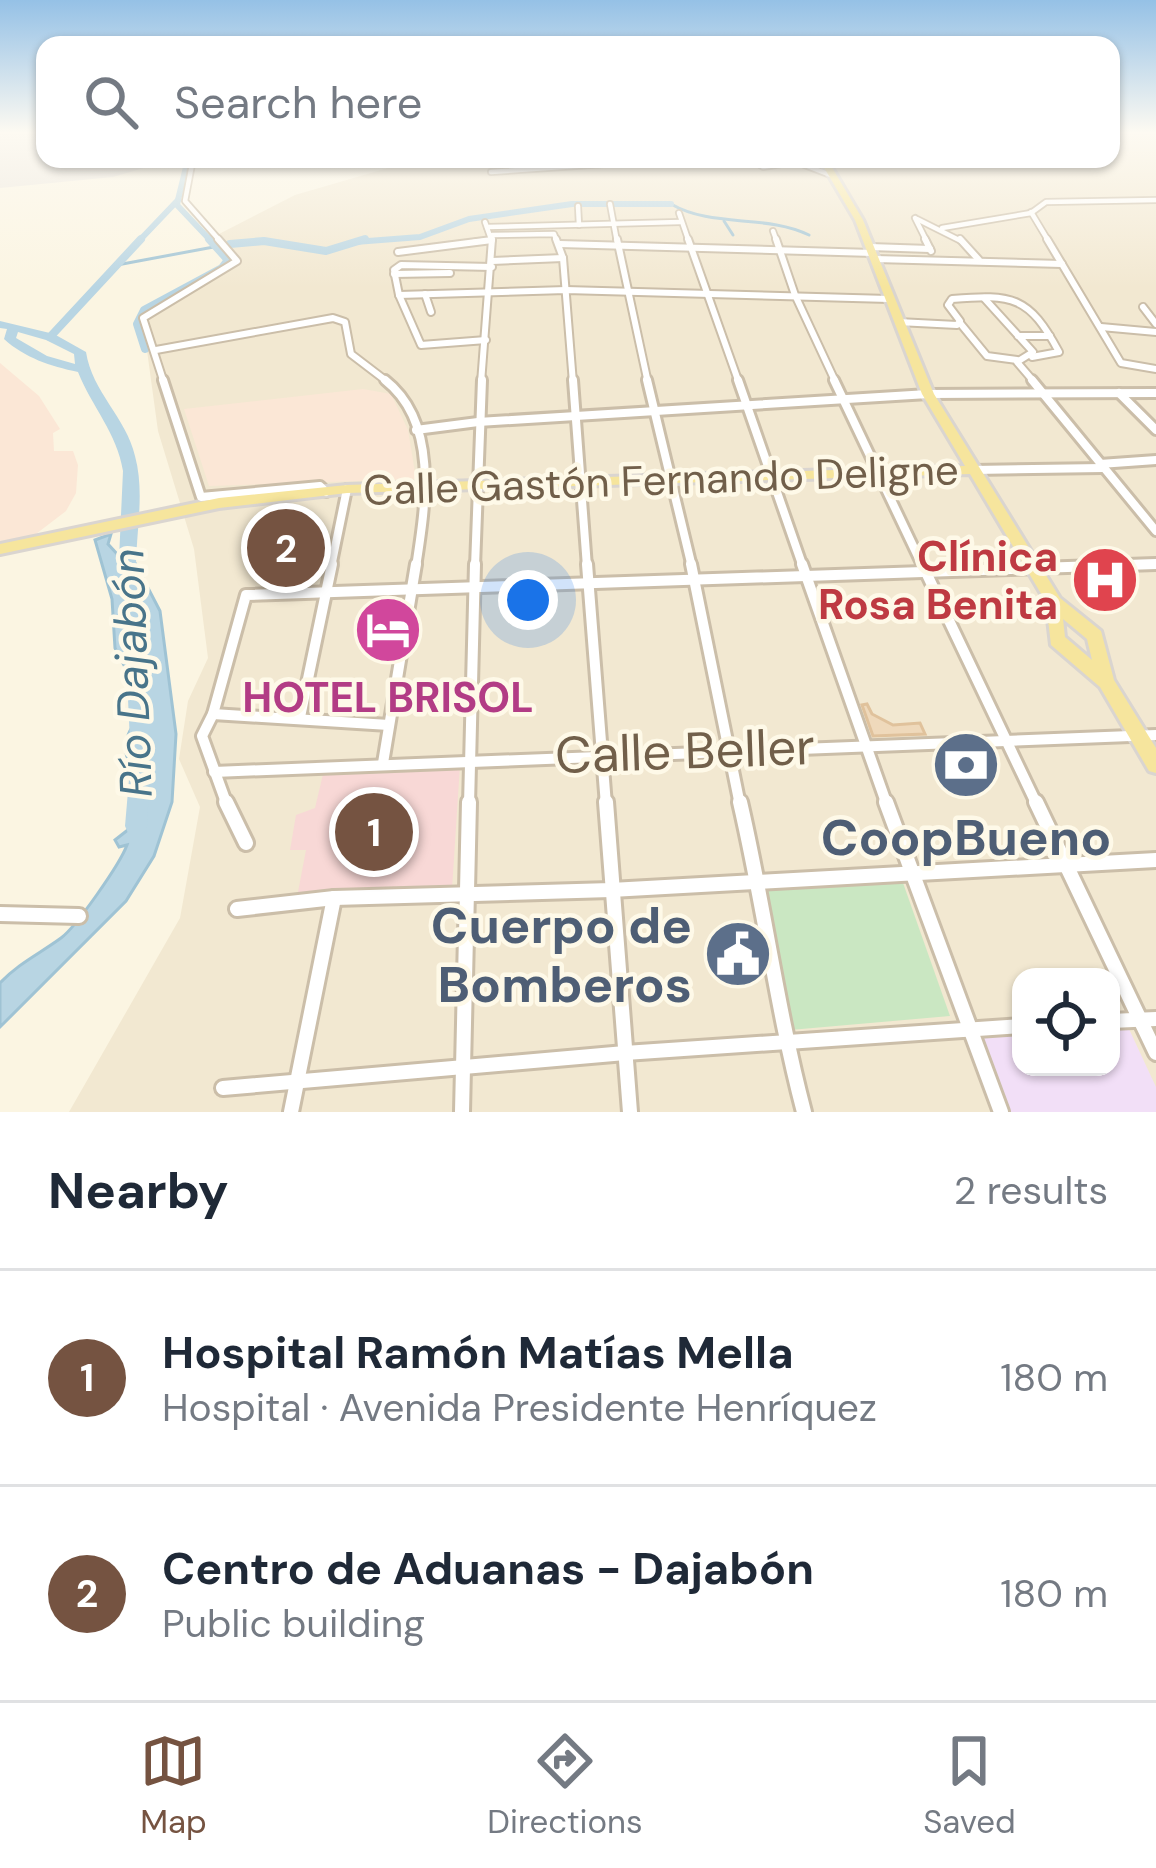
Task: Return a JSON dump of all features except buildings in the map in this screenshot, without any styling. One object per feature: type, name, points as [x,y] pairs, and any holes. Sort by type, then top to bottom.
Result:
[{"type":"main road","points":[[837,184],[872,253],[928,394],[1054,602],[1095,636],[1106,682]]},
{"type":"main road","name":"Calle Gastón Fernando Deligne","points":[[0,549],[219,503],[347,490],[974,470]]},
{"type":"main road","points":[[1054,602],[1057,640],[1106,682],[1148,735],[1156,765]]},
{"type":"street","points":[[190,184],[187,205],[237,261],[146,314],[143,326],[156,350],[201,497],[320,486],[326,492]]},
{"type":"street","points":[[942,228],[1031,212],[1046,202],[1156,200]]},
{"type":"street","points":[[610,204],[759,883],[785,1041],[804,1112]]},
{"type":"street","points":[[578,206],[583,244]]},
{"type":"street","points":[[1031,212],[1123,365],[1156,369]]},
{"type":"street","points":[[398,252],[465,244],[489,231],[679,217],[865,745],[1001,1112]]},
{"type":"street","points":[[937,261],[916,218],[942,228],[979,260]]},
{"type":"street","points":[[458,230],[465,244]]},
{"type":"street","points":[[489,231],[583,244],[1062,264]]},
{"type":"street","points":[[462,1112],[478,422],[486,292],[492,267],[489,231]]},
{"type":"street","points":[[773,231],[795,296],[1066,864],[1148,1019],[1156,1053]]},
{"type":"street","points":[[557,239],[563,258],[591,582],[610,890],[630,1112]]},
{"type":"street","points":[[872,253],[930,249]]},
{"type":"street","points":[[486,340],[421,345],[394,274],[563,258]]},
{"type":"street","points":[[399,295],[566,290],[890,299]]},
{"type":"street","points":[[425,294],[431,312]]},
{"type":"street","points":[[984,298],[1032,357]]},
{"type":"street","points":[[948,301],[1026,301],[1038,311],[1056,356],[1017,360],[987,356],[960,323],[948,301]]},
{"type":"street","points":[[1156,308],[1143,307],[1156,328]]},
{"type":"street","points":[[156,350],[332,318],[345,322],[351,354],[399,391],[416,430],[429,486],[383,763]]},
{"type":"street","points":[[898,322],[960,323]]},
{"type":"street","points":[[1101,326],[1156,328]]},
{"type":"street","points":[[1018,336],[1051,336]]},
{"type":"street","points":[[1017,360],[1156,531]]},
{"type":"street","points":[[1119,393],[1156,430]]},
{"type":"street","points":[[416,430],[478,422],[928,394],[1156,393]]},
{"type":"street","name":"Calle Gastón Fernando Deligne","points":[[974,470],[1156,460]]},
{"type":"street","points":[[300,717],[347,490]]},
{"type":"street","points":[[246,843],[202,736],[213,714],[246,595],[1156,564]]},
{"type":"street","points":[[213,714],[389,725]]},
{"type":"street","name":"Calle Beller","points":[[214,772],[1148,735]]},
{"type":"street","points":[[237,910],[334,898],[610,890],[1156,860]]},
{"type":"street","points":[[291,1112],[334,898]]},
{"type":"street","points":[[0,914],[79,916]]},
{"type":"street","points":[[223,1088],[1012,1026]]},
{"type":"shaded area","points":[[333,184],[1156,184],[1156,1112],[69,1112],[180,918],[200,807],[179,759],[188,701],[208,658],[194,549],[158,431],[142,314],[229,266],[232,261],[219,234],[295,195]]},
{"type":"shaded area","points":[[0,363],[39,396],[60,429],[53,433],[54,451],[73,451],[78,465],[76,493],[66,511],[32,537],[0,545]]},
{"type":"shaded area","points":[[363,389],[391,394],[408,430],[416,479],[209,486],[184,409]]},
{"type":"shaded area","points":[[460,765],[452,889],[298,892],[306,850],[290,850],[296,815],[315,808],[324,770]]},
{"type":"shaded area","points":[[1129,1029],[1156,1087],[1156,1112],[999,1112],[971,1033],[1012,1032],[1012,1076],[1120,1076],[1120,1030]]},
{"type":"green space","points":[[902,880],[950,1016],[790,1030],[757,888]]},
{"type":"water","points":[[111,534],[108,544],[118,555],[134,561],[160,611],[176,734],[172,802],[154,856],[126,901],[0,1027],[0,983],[61,938],[87,909],[123,854],[127,845],[119,847],[115,840],[129,829],[143,792],[126,752],[128,734],[142,715],[139,700],[129,694],[125,667],[115,648],[112,599],[95,540]]},
{"type":"waterway","points":[[178,200],[182,184]]},
{"type":"waterway","points":[[138,242],[178,200]]},
{"type":"waterway","points":[[178,200],[177,205],[212,242]]},
{"type":"waterway","points":[[355,242],[420,237],[469,219],[572,204],[671,204]]},
{"type":"waterway","points":[[671,204],[704,216],[775,225],[809,235]]},
{"type":"waterway","points":[[724,221],[733,235]]},
{"type":"waterway","points":[[50,337],[141,239]]},
{"type":"waterway","points":[[145,349],[137,324],[144,310],[222,268],[228,260],[209,239]]},
{"type":"waterway","points":[[355,242],[365,239]]},
{"type":"waterway","points":[[248,242],[253,242]]},
{"type":"waterway","points":[[230,244],[253,242]]},
{"type":"waterway","points":[[253,242],[270,242]]},
{"type":"waterway","points":[[253,242],[270,242]]},
{"type":"waterway","points":[[270,242],[326,251],[355,242]]},
{"type":"waterway","points":[[117,265],[219,246]]},
{"type":"waterway","name":"Río Dajabón","points":[[0,324],[50,337],[80,352],[93,392],[128,455],[132,487],[127,581]]},
{"type":"waterway","name":"Río Dajabón","points":[[13,329],[10,339],[26,351],[80,369]]},
{"type":"waterway","name":"Río Dajabón","points":[[137,678],[140,742]]},
{"type":"waterway","name":"Río Dajabón","points":[[136,826],[140,768]]},
{"type":"place","name":"Centro de Aduanas - Dajabón","points":[[286,548]]},
{"type":"place","name":"Clínica Rosa Benita","points":[[1105,580]]},
{"type":"place","name":"HOTEL BRISOL","points":[[388,630]]},
{"type":"place","name":"CoopBueno","points":[[966,765]]},
{"type":"place","name":"Hospital Ramón Matías Mella","points":[[374,832]]},
{"type":"place","name":"Cuerpo de Bomberos","points":[[738,954]]}]
